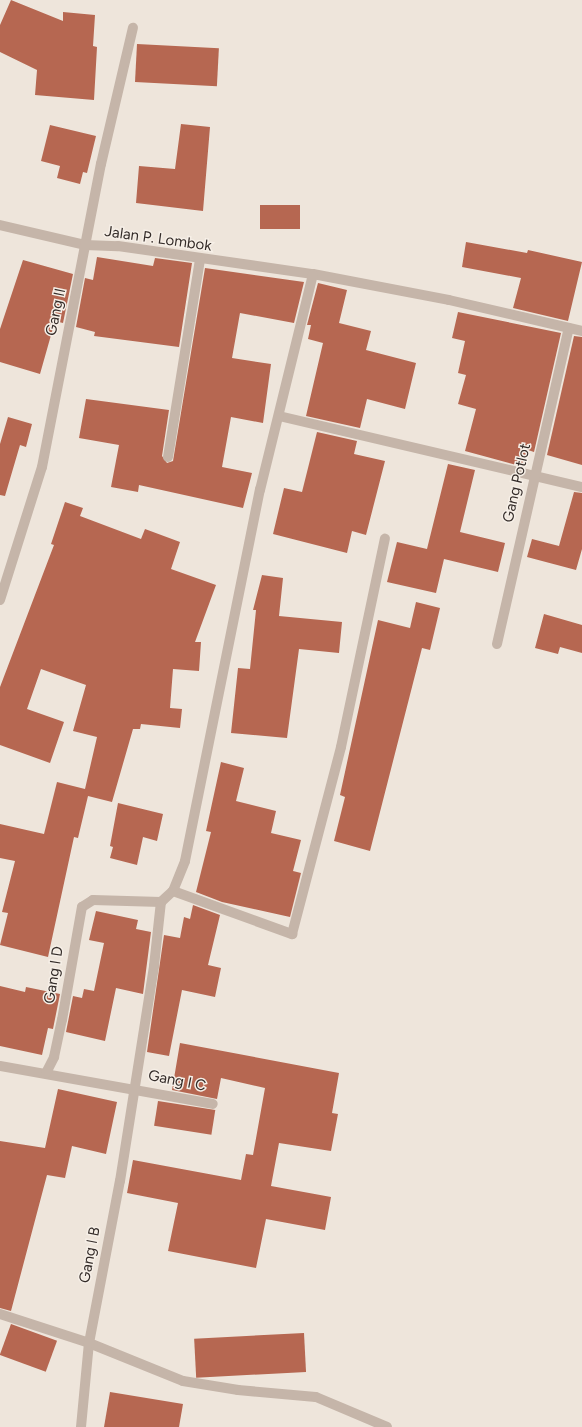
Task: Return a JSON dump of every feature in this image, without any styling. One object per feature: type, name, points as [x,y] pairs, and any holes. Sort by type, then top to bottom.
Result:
[{"type":"street","name":"Gang II","points":[[0,600],[42,467],[85,245],[133,28]]},
{"type":"street","name":"Jalan P. Lombok","points":[[0,225],[85,245],[118,246],[200,259],[313,274],[449,300],[582,331]]},
{"type":"street","points":[[168,457],[200,259]]},
{"type":"street","points":[[161,902],[173,891],[185,861],[260,490],[313,274]]},
{"type":"street","name":"Gang Potlot","points":[[497,644],[533,476],[569,328]]},
{"type":"street","points":[[279,416],[582,487]]},
{"type":"street","points":[[173,891],[292,934],[341,747],[385,539]]},
{"type":"street","name":"Gang I D","points":[[46,1073],[54,1057],[82,907],[87,901],[161,902]]},
{"type":"street","name":"Gang I B","points":[[81,1427],[89,1343],[134,1088],[161,902]]},
{"type":"street","name":"Gang I C","points":[[0,1066],[134,1088],[213,1104]]},
{"type":"street","points":[[0,1314],[89,1343],[183,1381],[238,1390],[316,1397],[387,1427]]},
{"type":"building","points":[[11,0],[63,21],[63,12],[95,15],[93,46],[97,47],[94,100],[35,95],[37,70],[0,52],[0,25]]},
{"type":"building","points":[[137,44],[219,48],[217,86],[135,82]]},
{"type":"building","points":[[181,124],[210,127],[203,211],[136,203],[139,166],[175,169]]},
{"type":"building","points":[[50,125],[96,136],[87,173],[83,172],[80,184],[57,178],[60,166],[41,161]]},
{"type":"building","points":[[260,205],[300,205],[300,229],[260,229]]},
{"type":"building","points":[[466,242],[527,253],[528,250],[582,262],[568,321],[513,308],[521,278],[462,267]]},
{"type":"building","points":[[97,257],[153,266],[155,258],[192,263],[179,347],[94,336],[95,332],[76,327],[85,278],[93,280]]},
{"type":"building","points":[[23,260],[73,274],[63,323],[55,321],[40,374],[0,362],[0,329]]},
{"type":"building","points":[[205,268],[304,282],[294,323],[240,313],[232,358],[271,364],[263,423],[231,417],[222,467],[252,473],[243,508],[139,485],[138,492],[111,487],[119,445],[79,438],[86,399],[169,410],[162,456],[167,463],[173,461]]},
{"type":"building","points":[[318,283],[347,290],[339,323],[371,331],[366,350],[416,363],[405,409],[367,399],[360,428],[306,416],[323,343],[308,339],[311,325],[307,325]]},
{"type":"building","points":[[458,312],[561,333],[534,452],[528,450],[524,467],[465,451],[476,409],[458,404],[466,375],[458,373],[465,341],[452,338]]},
{"type":"building","points":[[574,336],[582,337],[582,465],[547,455]]},
{"type":"building","points":[[8,417],[32,424],[26,447],[20,445],[5,496],[0,495],[0,444]]},
{"type":"building","points":[[317,432],[357,441],[354,454],[385,461],[366,535],[352,531],[347,553],[273,534],[284,488],[302,492]]},
{"type":"building","points":[[448,464],[475,470],[460,532],[505,543],[498,572],[444,559],[436,593],[387,582],[397,542],[427,549]]},
{"type":"building","points":[[574,492],[582,493],[582,549],[576,570],[527,557],[532,539],[559,546]]},
{"type":"building","points":[[65,502],[83,508],[80,516],[141,539],[145,529],[180,542],[171,569],[216,585],[195,642],[201,642],[199,671],[173,669],[170,708],[182,709],[180,728],[141,724],[140,729],[133,729],[112,802],[88,796],[78,838],[74,837],[48,957],[0,945],[8,913],[2,912],[15,861],[0,858],[0,824],[44,834],[57,782],[85,789],[97,737],[73,731],[86,685],[41,669],[27,709],[64,722],[50,763],[0,745],[0,687],[54,545],[51,544]]},
{"type":"building","points":[[262,575],[283,578],[279,616],[342,622],[339,653],[299,649],[287,738],[231,733],[238,668],[250,669],[256,610],[253,610]]},
{"type":"building","points":[[416,602],[440,608],[430,650],[422,648],[370,851],[334,841],[345,797],[340,795],[378,620],[410,628]]},
{"type":"building","points":[[544,614],[582,625],[582,653],[560,647],[558,654],[535,648]]},
{"type":"building","points":[[221,762],[244,768],[236,801],[276,811],[271,833],[301,840],[293,871],[301,873],[290,917],[222,902],[196,892],[211,832],[206,831]]},
{"type":"building","points":[[118,803],[163,814],[157,841],[143,837],[137,865],[110,858],[113,847],[110,846]]},
{"type":"building","points":[[193,905],[220,915],[208,965],[221,968],[215,997],[182,990],[169,1056],[147,1052],[164,935],[180,938],[184,917],[190,919]]},
{"type":"building","points":[[96,911],[138,920],[136,929],[151,932],[143,994],[116,988],[105,1041],[66,1032],[73,996],[82,998],[84,989],[94,991],[104,943],[89,940]]},
{"type":"building","points":[[0,986],[25,992],[26,987],[60,994],[53,1029],[48,1028],[42,1055],[0,1046]]},
{"type":"building","points":[[180,1043],[339,1073],[332,1113],[338,1114],[331,1151],[279,1143],[271,1186],[331,1197],[325,1230],[266,1219],[256,1268],[168,1251],[178,1203],[127,1193],[133,1160],[241,1180],[246,1154],[253,1155],[265,1088],[221,1078],[217,1099],[172,1090]]},
{"type":"building","points":[[58,1089],[117,1102],[106,1154],[72,1146],[65,1178],[47,1175],[11,1311],[0,1308],[0,1141],[45,1148]]},
{"type":"building","points":[[158,1101],[215,1110],[211,1135],[154,1126]]},
{"type":"building","points":[[11,1324],[57,1341],[46,1372],[0,1355]]},
{"type":"building","points":[[304,1333],[306,1372],[196,1378],[194,1339]]},
{"type":"building","points":[[110,1392],[183,1404],[179,1427],[104,1427]]}]
